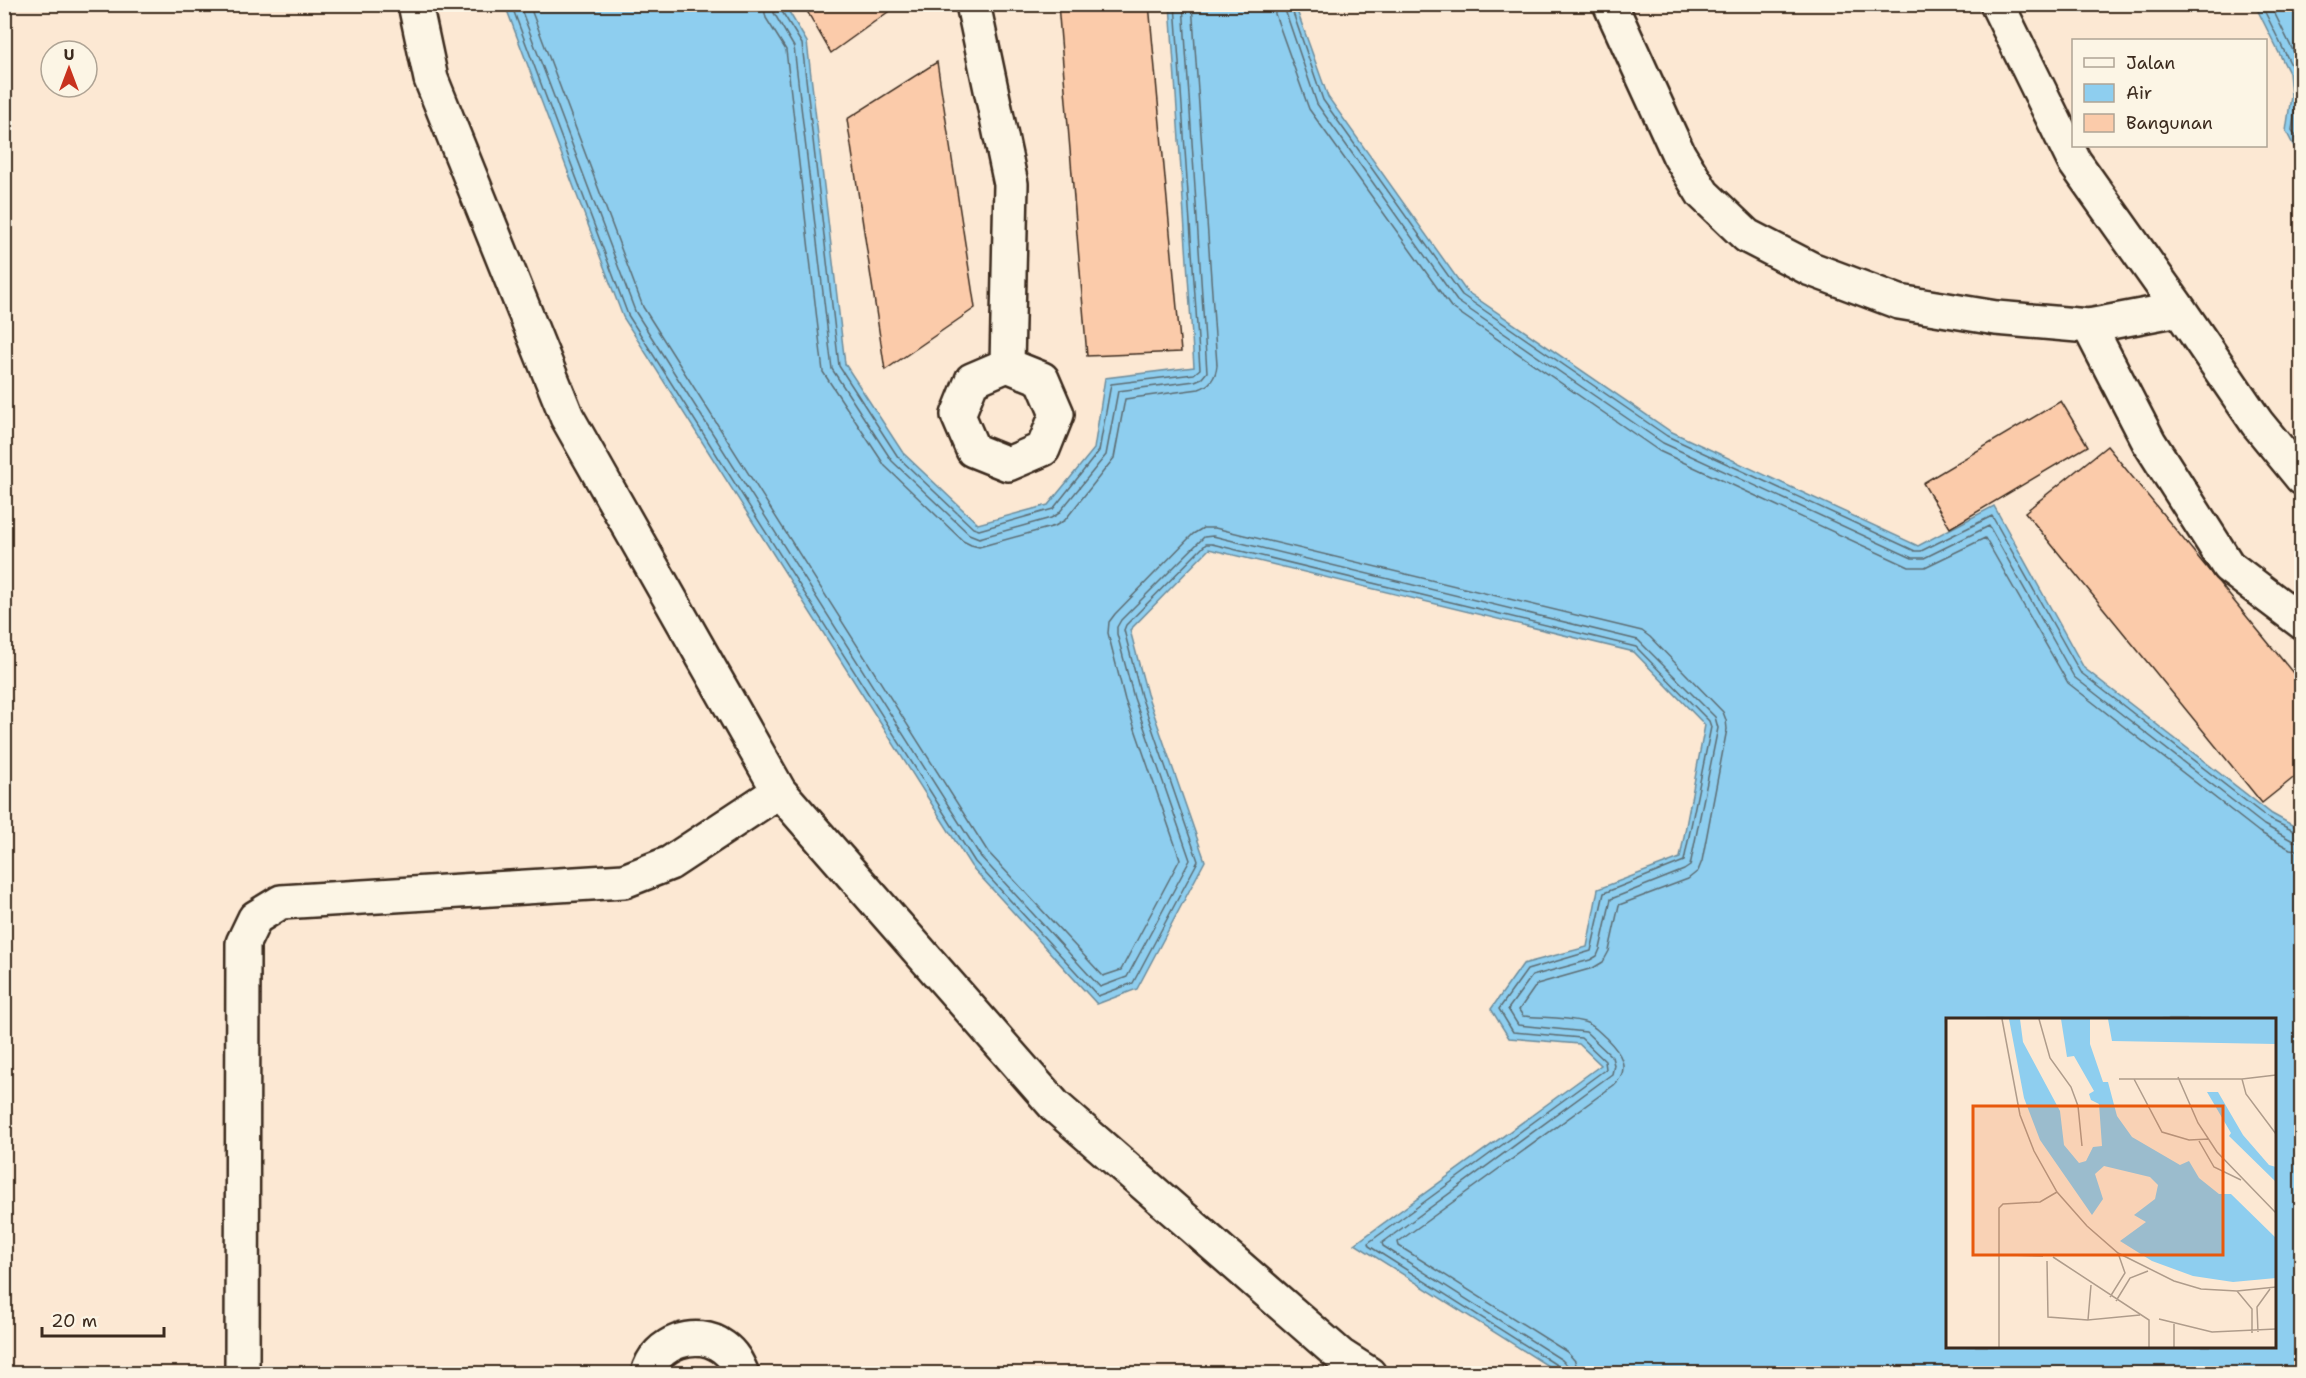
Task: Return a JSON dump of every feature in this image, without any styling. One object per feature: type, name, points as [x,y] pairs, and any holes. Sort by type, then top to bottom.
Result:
[{"type":"street","points":[[415,4],[431,79],[567,417],[779,791],[1055,1106],[1344,1365],[1369,1374]]},
{"type":"street","points":[[973,4],[1011,184],[1007,365]]},
{"type":"street","points":[[1610,4],[1685,165],[1703,194],[1747,236],[1811,269],[1899,302],[1996,318],[2089,326],[2179,309]]},
{"type":"street","points":[[1997,4],[2074,161],[2257,423],[2301,478]]},
{"type":"street","points":[[2089,326],[2149,442],[2228,566],[2301,622]]},
{"type":"street","points":[[242,1374],[243,943],[255,918],[281,902],[624,881],[670,863],[779,791]]},
{"type":"street","points":[[648,1374],[649,1366],[659,1352],[674,1343],[690,1338],[708,1339],[723,1347],[735,1359],[742,1374]]},
{"type":"water","points":[[1170,4],[1295,5],[1328,97],[1466,291],[1670,431],[1918,546],[1994,506],[2084,668],[2272,814],[2301,830],[2301,1373],[1559,1373],[1355,1244],[1601,1065],[1579,1044],[1509,1038],[1491,1009],[1523,964],[1587,947],[1598,889],[1680,858],[1705,725],[1634,652],[1209,549],[1130,630],[1147,694],[1205,861],[1137,989],[1097,1004],[971,866],[623,317],[505,5],[785,5],[807,42],[845,364],[903,453],[978,524],[1048,505],[1094,449],[1105,378],[1194,367]]},
{"type":"water","points":[[2255,5],[2301,5],[2301,160],[2286,131],[2291,96],[2289,73]]},
{"type":"building","points":[[803,4],[899,4],[831,53]]},
{"type":"building","points":[[1058,4],[1149,4],[1181,352],[1087,356]]},
{"type":"building","points":[[937,62],[975,308],[885,370],[847,119]]},
{"type":"building","points":[[2061,401],[2088,446],[1950,528],[1923,483]]},
{"type":"building","points":[[2107,446],[2302,684],[2302,771],[2262,803],[2025,512]]}]
